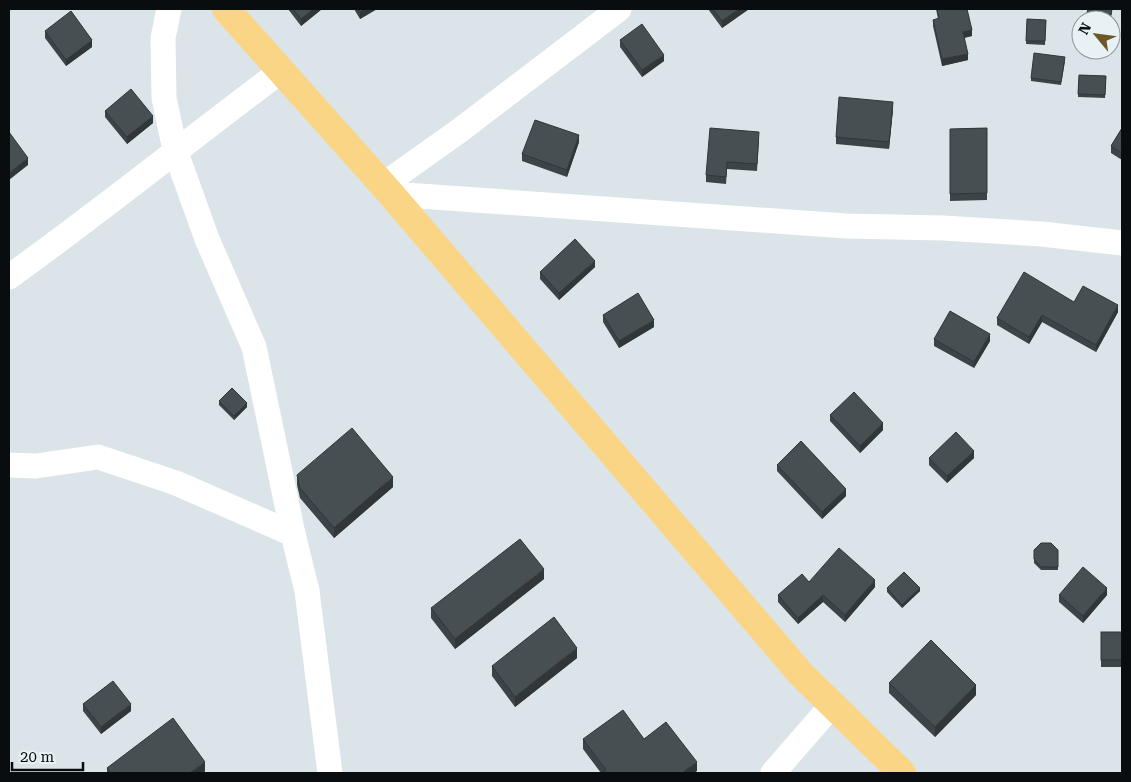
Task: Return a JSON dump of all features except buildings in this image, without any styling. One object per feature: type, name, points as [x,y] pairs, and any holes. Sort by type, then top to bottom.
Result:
[{"type":"main road","points":[[226,9],[387,190],[801,674],[902,773]]},
{"type":"street","points":[[169,9],[163,38],[164,98],[174,150],[207,239],[254,348],[293,534],[307,591],[330,773]]},
{"type":"street","points":[[387,190],[459,131],[618,9]]},
{"type":"street","points":[[9,277],[74,230],[174,150],[281,71]]},
{"type":"street","points":[[387,190],[846,226],[943,228],[1042,234],[1122,243]]},
{"type":"street","points":[[9,465],[36,466],[98,456],[176,483],[293,534]]},
{"type":"street","points":[[773,773],[832,705]]}]
